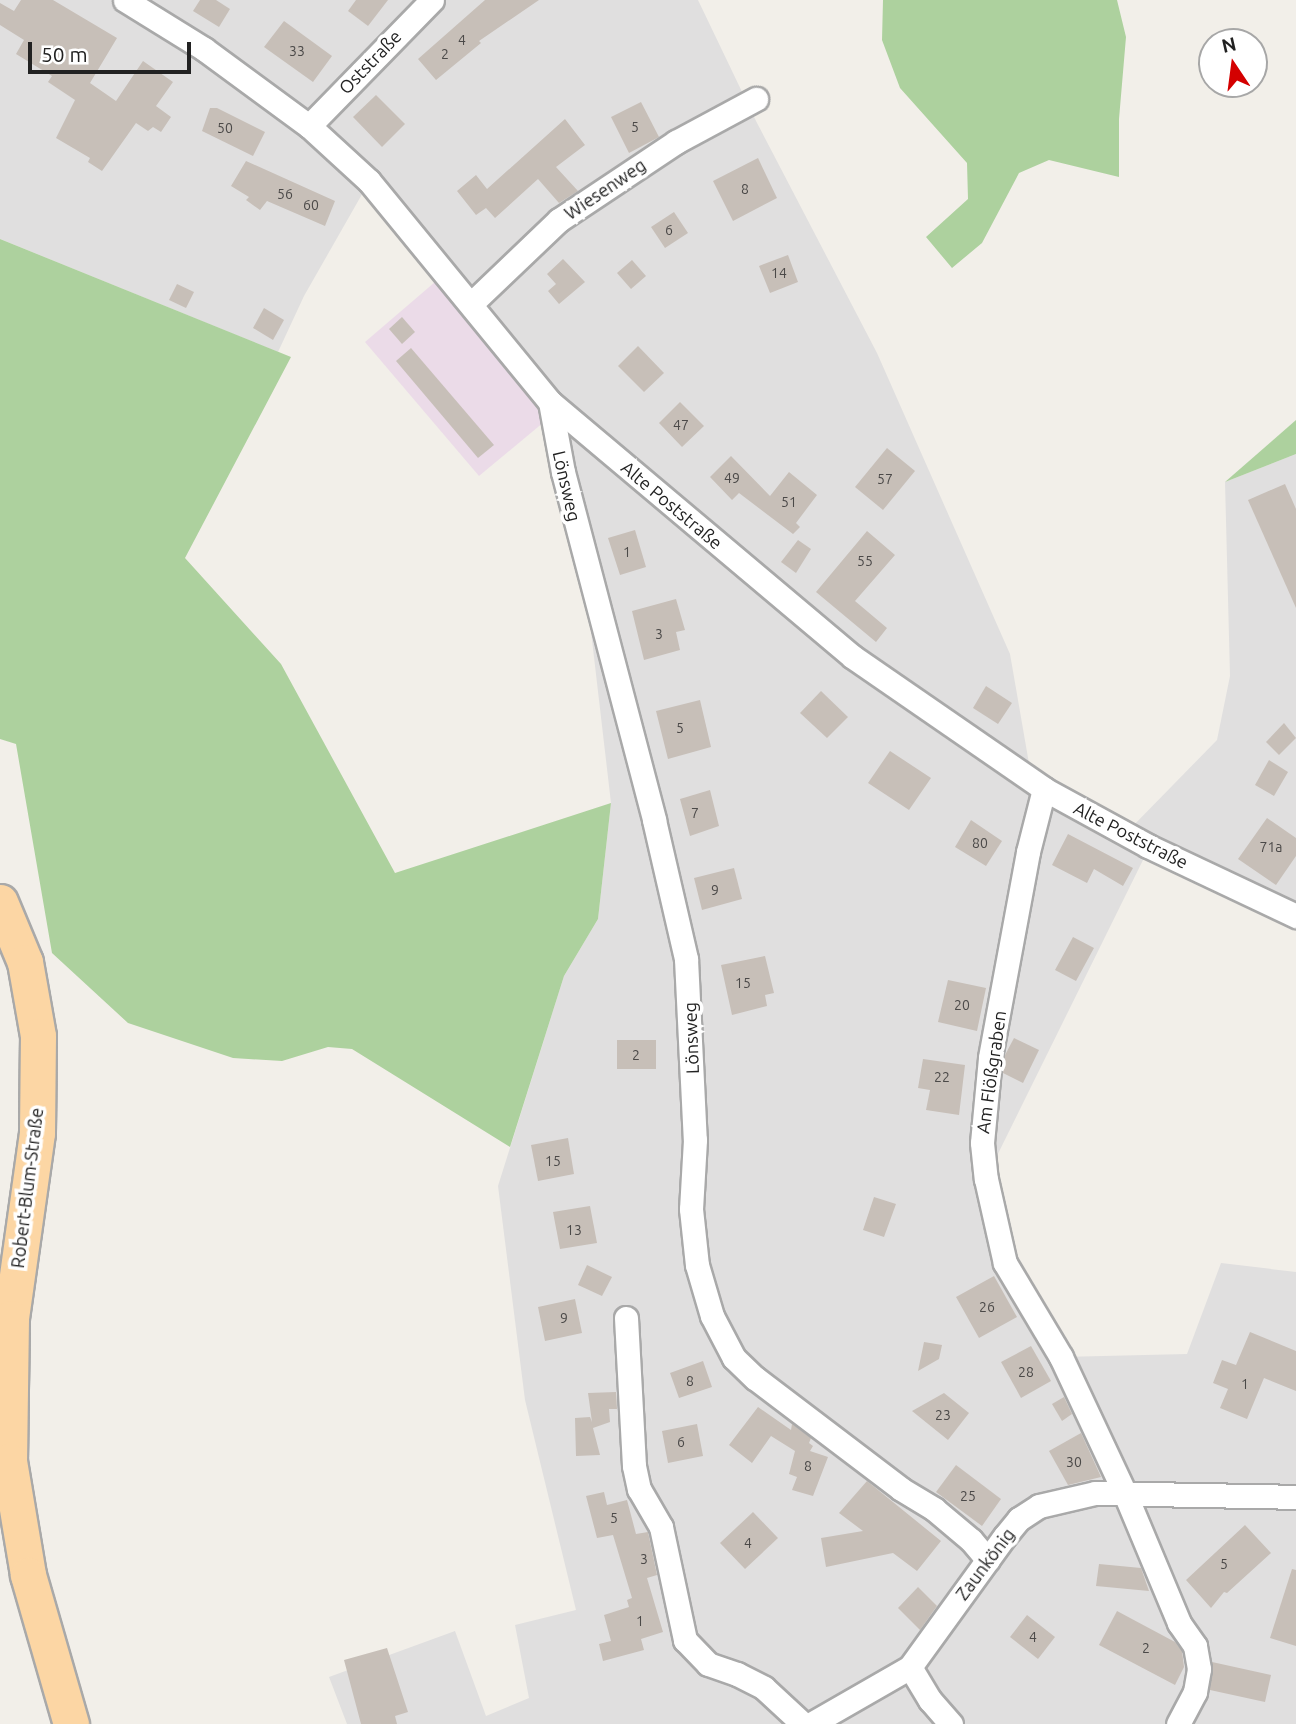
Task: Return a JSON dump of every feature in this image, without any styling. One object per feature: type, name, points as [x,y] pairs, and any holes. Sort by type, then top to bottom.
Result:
[{"type":"main road","name":"Robert-Blum-Straße","points":[[0,902],[25,962],[38,1036],[37,1133],[11,1318],[9,1461],[28,1575],[71,1724]]},
{"type":"street","name":"Alte Poststraße","points":[[125,0],[204,49],[309,126],[369,181],[472,303],[550,402],[853,657],[1044,789],[1148,846],[1296,916]]},
{"type":"street","name":"Oststraße","points":[[309,126],[432,0]]},
{"type":"street","name":"Wiesenweg","points":[[472,303],[559,220],[676,142],[756,99]]},
{"type":"street","name":"Lönsweg","points":[[550,402],[563,472],[654,820],[686,959],[695,1140],[691,1209],[697,1265],[712,1316],[734,1358],[755,1378],[901,1489],[934,1509],[971,1540],[988,1560]]},
{"type":"street","name":"Am Flößgraben","points":[[1044,789],[1027,852],[990,1058],[982,1143],[986,1179],[1005,1263],[1061,1357],[1126,1496],[1179,1623],[1195,1646],[1199,1669],[1195,1692],[1178,1724]]},
{"type":"street","points":[[626,1318],[634,1466],[639,1489],[661,1527],[685,1640],[708,1664],[737,1674],[764,1688],[803,1724]]},
{"type":"street","name":"Zaunkönig","points":[[910,1667],[1019,1519],[1039,1506],[1095,1493],[1126,1496]]},
{"type":"street","points":[[1126,1496],[1296,1497]]},
{"type":"street","points":[[811,1724],[910,1667],[930,1700],[951,1724]]},
{"type":"shaded area","points":[[0,0],[698,0],[756,121],[877,353],[1010,654],[1031,775],[886,674],[550,402],[369,182],[304,296],[278,352],[0,239]]},
{"type":"shaded area","points":[[435,282],[550,417],[479,476],[365,342]]},
{"type":"shaded area","points":[[568,434],[976,757],[1144,858],[986,1178],[989,1204],[1061,1357],[1187,1354],[1221,1263],[1296,1272],[1296,1724],[347,1724],[329,1677],[455,1631],[486,1716],[529,1698],[515,1625],[576,1610],[525,1400],[498,1186],[564,976],[598,919],[611,803]]},
{"type":"shaded area","points":[[1296,454],[1296,913],[1129,830],[1217,740],[1230,676],[1225,482]]},
{"type":"green space","points":[[883,0],[1117,0],[1126,37],[1119,119],[1119,177],[1049,160],[1019,173],[982,243],[952,268],[926,237],[968,199],[967,163],[900,88],[882,40]]},
{"type":"green space","points":[[0,239],[291,357],[185,558],[281,664],[395,873],[611,803],[598,919],[564,976],[510,1147],[352,1049],[328,1047],[282,1061],[233,1058],[128,1023],[52,953],[16,744],[0,739]]},
{"type":"green space","points":[[1296,420],[1296,454],[1225,482]]},
{"type":"building","points":[[21,0],[53,0],[117,38],[90,83],[116,101],[143,61],[173,82],[156,106],[171,117],[161,132],[153,127],[148,131],[136,123],[102,171],[88,162],[90,158],[56,138],[75,100],[48,82],[52,76],[16,54],[24,40],[0,25],[0,3],[14,11]]},
{"type":"building","points":[[200,0],[216,0],[230,9],[219,27],[193,11]]},
{"type":"building","points":[[356,0],[388,0],[368,26],[348,11]]},
{"type":"building","points":[[485,0],[539,0],[479,41],[481,43],[436,80],[418,59]]},
{"type":"building","points":[[284,21],[332,56],[313,82],[264,47]]},
{"type":"building","points":[[376,95],[405,124],[382,147],[353,117]]},
{"type":"building","points":[[641,102],[659,137],[629,153],[611,117]]},
{"type":"building","points":[[210,108],[217,108],[265,132],[253,156],[202,131]]},
{"type":"building","points":[[565,119],[585,145],[556,167],[578,191],[559,203],[538,179],[495,218],[486,208],[476,215],[457,191],[476,175],[487,189]]},
{"type":"building","points":[[758,158],[777,198],[733,221],[713,181]]},
{"type":"building","points":[[246,161],[335,201],[325,226],[267,201],[260,210],[246,200],[249,197],[231,186]]},
{"type":"building","points":[[674,212],[688,233],[665,248],[651,227]]},
{"type":"building","points":[[788,255],[798,282],[770,293],[759,266]]},
{"type":"building","points":[[563,259],[585,282],[559,304],[548,291],[556,284],[547,274]]},
{"type":"building","points":[[632,260],[646,276],[631,289],[617,273]]},
{"type":"building","points":[[177,284],[194,292],[186,308],[169,300]]},
{"type":"building","points":[[264,308],[284,320],[273,340],[253,328]]},
{"type":"building","points":[[402,317],[415,332],[402,344],[389,329]]},
{"type":"building","points":[[638,346],[664,373],[644,392],[618,366]]},
{"type":"building","points":[[411,348],[494,445],[478,458],[396,361]]},
{"type":"building","points":[[680,402],[704,426],[682,447],[659,423]]},
{"type":"building","points":[[887,448],[915,471],[883,510],[855,487]]},
{"type":"building","points":[[731,456],[770,496],[789,472],[817,495],[796,523],[800,527],[793,534],[739,493],[732,500],[710,477]]},
{"type":"building","points":[[1285,484],[1296,509],[1296,608],[1248,500]]},
{"type":"building","points":[[635,530],[646,567],[620,575],[608,538]]},
{"type":"building","points":[[867,531],[895,555],[855,601],[887,628],[876,642],[816,592]]},
{"type":"building","points":[[798,540],[811,549],[796,573],[781,562]]},
{"type":"building","points":[[676,599],[685,630],[676,632],[680,650],[644,660],[632,611]]},
{"type":"building","points":[[986,686],[1012,703],[998,724],[973,708]]},
{"type":"building","points":[[821,691],[848,717],[827,738],[800,713]]},
{"type":"building","points":[[700,700],[711,747],[668,759],[656,711]]},
{"type":"building","points":[[1284,723],[1296,738],[1279,755],[1266,742]]},
{"type":"building","points":[[890,751],[931,778],[909,810],[868,783]]},
{"type":"building","points":[[1269,760],[1288,772],[1274,796],[1255,785]]},
{"type":"building","points":[[710,790],[719,826],[690,836],[680,799]]},
{"type":"building","points":[[1267,818],[1296,838],[1296,856],[1276,885],[1238,859]]},
{"type":"building","points":[[971,820],[1002,841],[986,866],[955,847]]},
{"type":"building","points":[[1068,834],[1133,868],[1123,886],[1094,869],[1087,883],[1052,865]]},
{"type":"building","points":[[734,868],[742,899],[702,910],[694,878]]},
{"type":"building","points":[[1073,937],[1094,948],[1076,981],[1055,970]]},
{"type":"building","points":[[765,956],[774,993],[765,995],[767,1006],[732,1015],[721,965]]},
{"type":"building","points":[[948,980],[986,988],[977,1031],[938,1022]]},
{"type":"building","points":[[1014,1038],[1039,1050],[1023,1083],[1003,1073],[1004,1057]]},
{"type":"building","points":[[617,1040],[656,1040],[656,1069],[617,1069]]},
{"type":"building","points":[[923,1059],[965,1065],[959,1115],[926,1110],[930,1090],[918,1088]]},
{"type":"building","points":[[568,1138],[574,1174],[538,1181],[531,1145]]},
{"type":"building","points":[[874,1197],[896,1204],[884,1237],[863,1230]]},
{"type":"building","points":[[590,1206],[597,1243],[560,1249],[553,1212]]},
{"type":"building","points":[[587,1265],[612,1277],[602,1296],[578,1285]]},
{"type":"building","points":[[994,1276],[1017,1317],[979,1338],[956,1297]]},
{"type":"building","points":[[575,1299],[582,1333],[545,1341],[538,1307]]},
{"type":"building","points":[[1250,1332],[1296,1351],[1296,1391],[1264,1378],[1247,1419],[1220,1408],[1228,1389],[1213,1383],[1222,1360],[1236,1365]]},
{"type":"building","points":[[924,1342],[942,1345],[939,1359],[918,1371]]},
{"type":"building","points":[[1031,1346],[1051,1381],[1021,1398],[1001,1362]]},
{"type":"building","points":[[703,1361],[712,1387],[679,1398],[670,1373]]},
{"type":"building","points":[[616,1392],[617,1409],[609,1409],[610,1422],[593,1428],[600,1455],[576,1456],[575,1418],[590,1417],[592,1422],[588,1393]]},
{"type":"building","points":[[944,1393],[969,1413],[948,1440],[912,1411]]},
{"type":"building","points":[[1064,1397],[1072,1414],[1062,1421],[1052,1404]]},
{"type":"building","points":[[758,1407],[791,1430],[792,1424],[811,1438],[809,1443],[813,1446],[810,1451],[828,1457],[813,1496],[792,1490],[797,1477],[789,1474],[795,1451],[771,1436],[752,1463],[729,1445]]},
{"type":"building","points":[[697,1424],[703,1456],[668,1463],[662,1431]]},
{"type":"building","points":[[1081,1433],[1101,1477],[1068,1485],[1049,1451]]},
{"type":"building","points":[[956,1465],[1001,1499],[982,1526],[936,1492]]},
{"type":"building","points":[[867,1481],[941,1541],[917,1571],[893,1553],[826,1567],[821,1538],[863,1531],[839,1513]]},
{"type":"building","points":[[604,1492],[607,1505],[627,1500],[636,1534],[648,1532],[657,1575],[647,1578],[663,1632],[641,1639],[644,1650],[603,1661],[599,1644],[611,1641],[604,1615],[629,1607],[627,1600],[632,1598],[613,1535],[597,1538],[586,1496]]},
{"type":"building","points":[[753,1512],[778,1538],[745,1569],[720,1543]]},
{"type":"building","points":[[1245,1525],[1271,1553],[1227,1593],[1224,1592],[1211,1608],[1186,1580]]},
{"type":"building","points":[[1099,1564],[1141,1568],[1149,1591],[1096,1586]]},
{"type":"building","points":[[1292,1569],[1296,1570],[1296,1646],[1270,1638]]},
{"type":"building","points":[[918,1587],[937,1606],[920,1630],[898,1608]]},
{"type":"building","points":[[1117,1611],[1175,1642],[1182,1651],[1184,1667],[1175,1685],[1099,1645]]},
{"type":"building","points":[[1027,1615],[1055,1637],[1038,1659],[1010,1637]]},
{"type":"building","points":[[387,1648],[408,1712],[395,1716],[397,1724],[361,1724],[344,1660]]},
{"type":"building","points":[[1212,1662],[1271,1675],[1265,1702],[1210,1690]]}]
